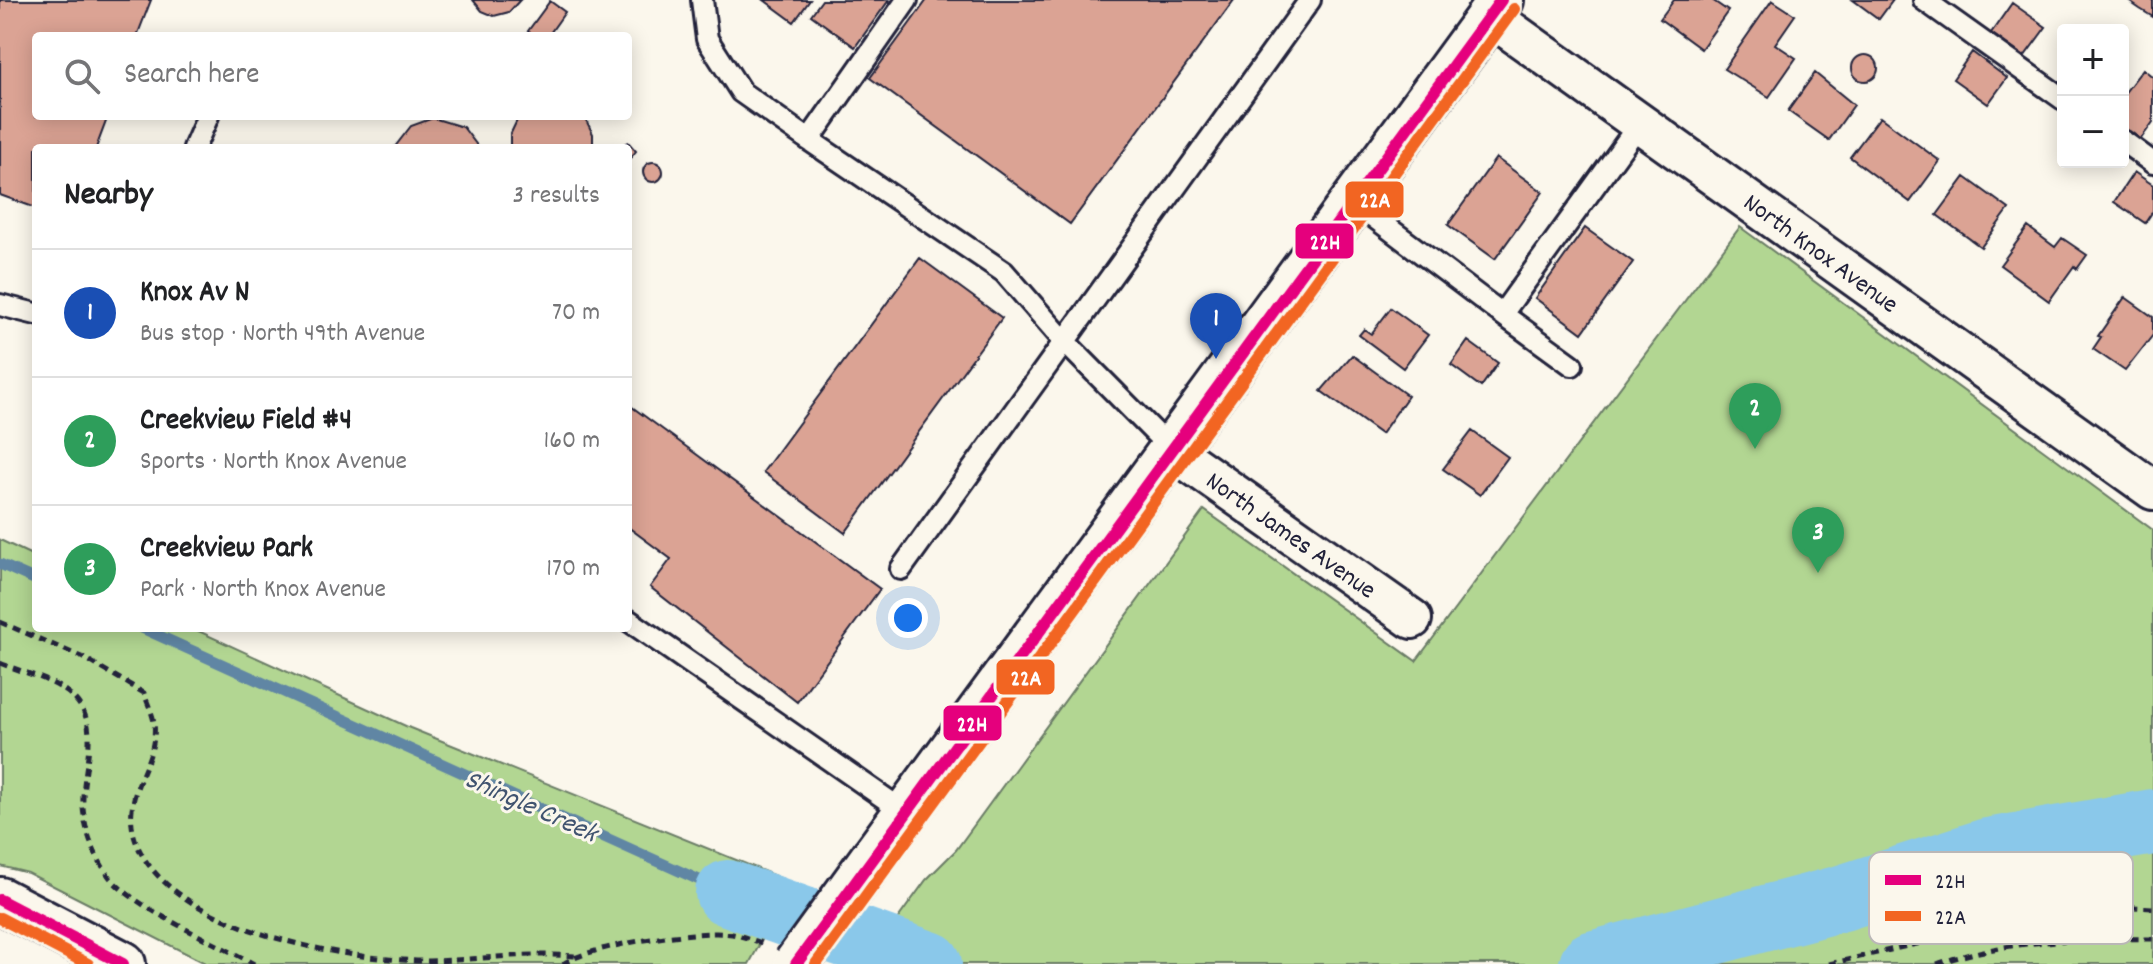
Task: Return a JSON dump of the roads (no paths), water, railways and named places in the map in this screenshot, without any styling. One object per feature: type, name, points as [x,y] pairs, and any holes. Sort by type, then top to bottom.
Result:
[{"type":"street","name":"North Knox Avenue","points":[[1496,8],[1640,123],[2153,490]]},
{"type":"street","points":[[786,956],[875,855],[1496,8]]},
{"type":"street","name":"North James Avenue","points":[[1172,450],[1412,619]]},
{"type":"street","points":[[0,900],[123,964]]},
{"type":"lane","points":[[702,0],[707,39],[741,92],[1004,272],[1064,341],[1172,450]]},
{"type":"lane","points":[[809,140],[907,0]]},
{"type":"lane","points":[[901,569],[1310,0]]},
{"type":"lane","points":[[1924,0],[2059,96]]},
{"type":"lane","points":[[196,144],[206,120]]},
{"type":"lane","points":[[1502,314],[1640,123]]},
{"type":"lane","points":[[2129,145],[2153,163]]},
{"type":"lane","points":[[1354,202],[1572,365]]},
{"type":"lane","points":[[0,305],[32,313]]},
{"type":"lane","points":[[632,623],[906,813]]},
{"type":"waterway","name":"Shingle Creek","points":[[0,564],[32,578]]},
{"type":"waterway","name":"Shingle Creek","points":[[151,632],[728,893]]},
{"type":"waterway","name":"Shingle Creek","points":[[1985,852],[2153,822]]},
{"type":"waterway","name":"Shingle Creek","points":[[1592,964],[1869,889]]},
{"type":"waterway","name":"Shingle Creek","points":[[728,893],[929,964]]},
{"type":"place","name":"Knox Av N","points":[[1216,359]]},
{"type":"place","name":"Creekview Field #4","points":[[1755,449]]},
{"type":"place","name":"Creekview Park","points":[[1818,573]]}]
